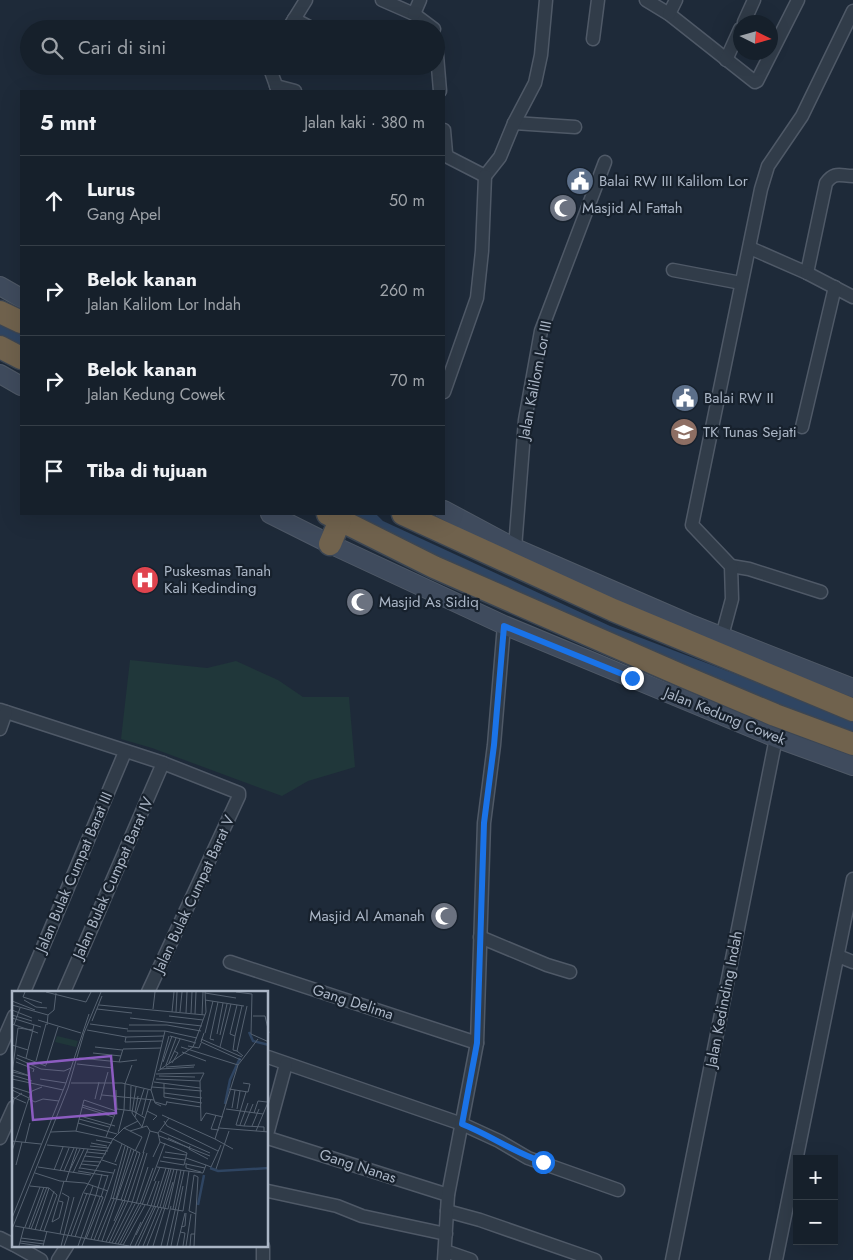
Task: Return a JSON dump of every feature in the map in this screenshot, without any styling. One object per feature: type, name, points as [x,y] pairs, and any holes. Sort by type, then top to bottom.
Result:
[{"type":"highway","points":[[0,312],[20,322]]},
{"type":"highway","points":[[0,347],[20,357]]},
{"type":"highway","points":[[405,515],[612,610],[853,710]]},
{"type":"highway","points":[[330,544],[334,517]]},
{"type":"highway","name":"Jalan Kedung Cowek","points":[[334,517],[434,567],[676,673],[853,744]]},
{"type":"main road","points":[[0,286],[20,297]]},
{"type":"main road","points":[[0,374],[20,385]]},
{"type":"main road","points":[[445,511],[515,548],[688,624],[853,688]]},
{"type":"main road","name":"Jalan Kedung Cowek","points":[[272,515],[504,626],[776,738],[853,766]]},
{"type":"street","points":[[294,20],[306,0]]},
{"type":"street","points":[[382,0],[423,20]]},
{"type":"street","points":[[414,14],[420,0]]},
{"type":"street","points":[[445,389],[477,298],[482,251],[485,176],[500,156],[514,123],[535,83],[541,55],[546,0]]},
{"type":"street","points":[[593,39],[598,0]]},
{"type":"street","points":[[646,0],[669,14],[754,81],[757,81],[798,0]]},
{"type":"street","points":[[669,14],[676,0]]},
{"type":"street","points":[[747,15],[754,0]]},
{"type":"street","points":[[821,592],[748,569],[730,566],[692,525],[741,283],[750,248],[761,189],[768,166],[802,116],[853,11]]},
{"type":"street","points":[[726,60],[733,44]]},
{"type":"street","points":[[272,75],[277,89]]},
{"type":"street","points":[[439,75],[440,90]]},
{"type":"street","points":[[514,123],[575,127]]},
{"type":"street","points":[[445,142],[448,157],[485,176]]},
{"type":"street","name":"Jalan Kalilom Lor III","points":[[515,548],[525,420],[541,331],[605,162]]},
{"type":"street","points":[[807,273],[826,183],[835,174],[853,176]]},
{"type":"street","points":[[750,248],[807,273],[853,297]]},
{"type":"street","points":[[673,270],[741,283]]},
{"type":"street","points":[[802,427],[835,288]]},
{"type":"street","points":[[722,636],[732,600],[730,566]]},
{"type":"street","points":[[471,1260],[445,1255],[447,1212],[448,1195],[477,1043],[484,823],[494,745],[504,626]]},
{"type":"street","points":[[0,728],[3,711],[125,752],[164,763]]},
{"type":"street","name":"Jalan Kedinding Indah","points":[[672,1260],[776,738]]},
{"type":"street","name":"Jalan Bulak Cumpat Barat III","points":[[24,991],[125,752]]},
{"type":"street","name":"Jalan Bulak Cumpat Barat V","points":[[148,991],[239,796],[238,791],[164,763]]},
{"type":"street","name":"Jalan Bulak Cumpat Barat IV","points":[[64,991],[164,763]]},
{"type":"street","points":[[776,1260],[853,879]]},
{"type":"street","points":[[480,937],[547,965],[570,972]]},
{"type":"street","points":[[838,956],[853,962]]},
{"type":"street","name":"Gang Delima","points":[[230,962],[477,1043]]},
{"type":"street","points":[[0,1048],[12,1021]]},
{"type":"street","points":[[269,1057],[462,1124],[477,1130],[528,1158],[618,1190]]},
{"type":"street","points":[[269,1121],[272,1093],[286,1064]]},
{"type":"street","points":[[0,1138],[12,1111]]},
{"type":"street","name":"Gang Nanas","points":[[269,1138],[448,1195]]},
{"type":"street","points":[[269,1192],[337,1206],[362,1216],[446,1234]]},
{"type":"street","points":[[447,1212],[480,1220],[595,1260]]},
{"type":"street","points":[[0,1238],[12,1244]]},
{"type":"street","points":[[58,1260],[66,1248]]},
{"type":"street","points":[[29,1249],[41,1260]]},
{"type":"green space","points":[[130,660],[207,668],[236,661],[278,680],[303,697],[349,697],[355,767],[308,781],[282,796],[152,748],[121,739]]},
{"type":"water","points":[[0,323],[20,333],[20,351],[0,341]]},
{"type":"water","points":[[356,515],[377,515],[383,521],[610,626],[853,719],[853,736],[706,679],[362,525],[365,520]]},
{"type":"place","name":"Balai RW III Kalilom Lor","points":[[580,181]]},
{"type":"place","name":"Masjid Al Fattah","points":[[563,208]]},
{"type":"place","name":"Balai RW II","points":[[685,398]]},
{"type":"place","name":"TK Tunas Sejati","points":[[684,432]]},
{"type":"place","name":"Puskesmas Tanah Kali Kedinding","points":[[145,580]]},
{"type":"place","name":"Masjid As Sidiq","points":[[360,602]]},
{"type":"place","name":"Masjid Al Amanah","points":[[444,916]]},
{"type":"route","points":[[543,1162],[528,1158],[499,1141],[462,1124],[477,1043],[484,823],[494,745],[504,626],[632,678]]}]
